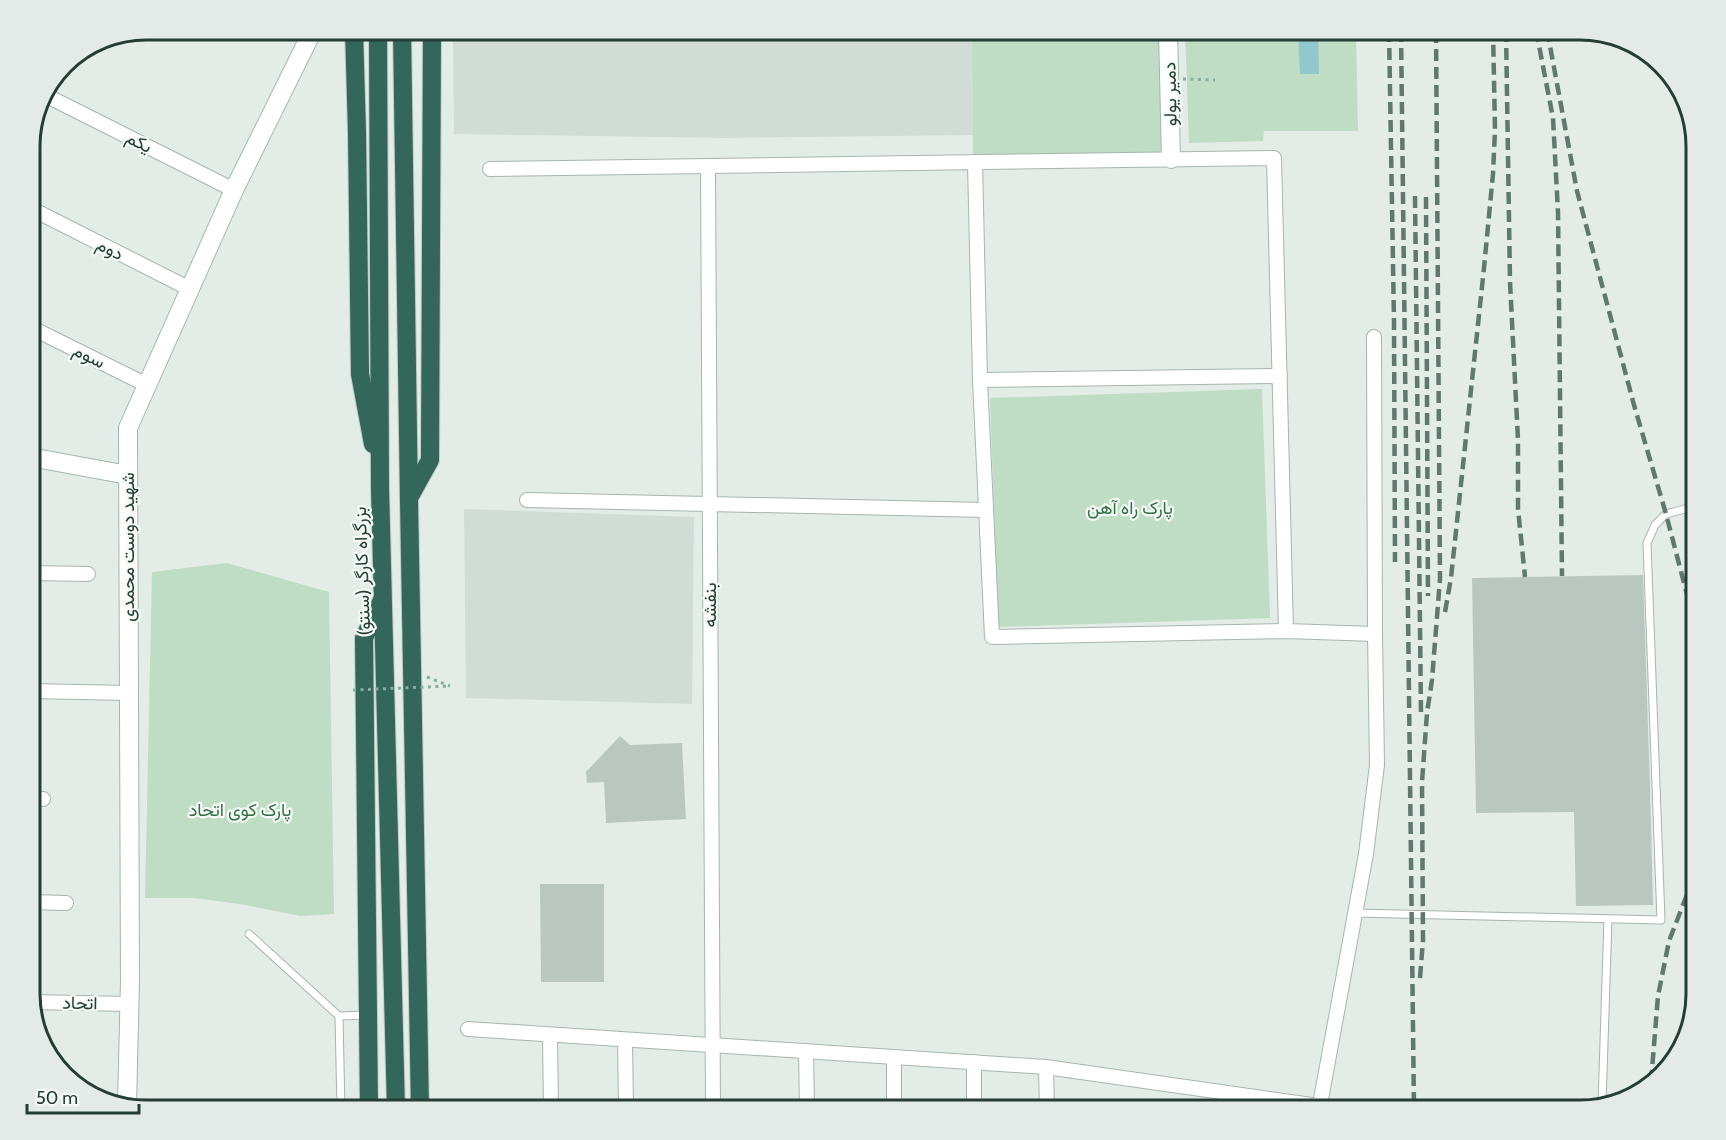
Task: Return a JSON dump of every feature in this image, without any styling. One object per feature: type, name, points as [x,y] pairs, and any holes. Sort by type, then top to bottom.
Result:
[{"type":"highway","points":[[354,40],[360,374],[381,488]]},
{"type":"highway","name":"بزرگراه کارگر (سنتو)","points":[[378,40],[381,488],[396,1100]]},
{"type":"highway","points":[[402,40],[420,1100]]},
{"type":"highway","points":[[409,500],[430,460],[432,40]]},
{"type":"highway","points":[[369,1100],[363,639],[384,596]]},
{"type":"main road","name":"شهید دوست محمدی","points":[[128,1098],[128,428],[234,190],[308,40]]},
{"type":"main road","name":"دمیر یولو","points":[[1168,40],[1171,159]]},
{"type":"main road","points":[[41,459],[128,475]]},
{"type":"street","name":"یکم","points":[[52,98],[234,190]]},
{"type":"street","points":[[490,169],[1274,158],[1286,631]]},
{"type":"street","points":[[975,162],[980,380],[992,637],[1286,631],[1375,634]]},
{"type":"street","name":"بنفشه","points":[[708,166],[713,1100]]},
{"type":"street","name":"دوم","points":[[41,214],[190,289]]},
{"type":"street","name":"سوم","points":[[41,332],[147,385]]},
{"type":"street","points":[[1320,1100],[1366,854],[1377,765],[1374,336]]},
{"type":"street","points":[[980,380],[1280,376]]},
{"type":"street","points":[[528,500],[986,510]]},
{"type":"street","points":[[41,573],[88,574]]},
{"type":"street","points":[[41,691],[129,693]]},
{"type":"street","points":[[41,902],[66,903]]},
{"type":"street","name":"اتحاد","points":[[41,1002],[129,1004]]},
{"type":"street","points":[[468,1029],[1046,1067],[1266,1100]]},
{"type":"street","points":[[550,1035],[550,1100]]},
{"type":"street","points":[[625,1040],[626,1100]]},
{"type":"street","points":[[806,1051],[807,1100]]},
{"type":"street","points":[[894,1057],[894,1100]]},
{"type":"street","points":[[974,1062],[974,1100]]},
{"type":"street","points":[[1046,1067],[1047,1100]]},
{"type":"lane","points":[[1355,913],[1661,921],[1647,543],[1655,525],[1666,514],[1686,509]]},
{"type":"lane","points":[[1602,1097],[1608,919]]},
{"type":"lane","points":[[249,934],[339,1016],[368,1015]]},
{"type":"lane","points":[[339,1016],[341,1100]]},
{"type":"path","points":[[1169,79],[1215,80]]},
{"type":"path","points":[[353,690],[450,686],[413,671]]},
{"type":"shaded area","points":[[453,40],[972,40],[973,135],[726,138],[454,134]]},
{"type":"shaded area","points":[[464,509],[694,517],[692,704],[466,698]]},
{"type":"green space","points":[[972,40],[1162,40],[1166,154],[973,158]]},
{"type":"green space","points":[[1185,40],[1356,40],[1358,131],[1264,131],[1263,141],[1189,143]]},
{"type":"green space","name":"پارک راه آهن","points":[[1262,389],[1270,618],[998,627],[990,398]]},
{"type":"green space","name":"پارک کوی اتحاد","points":[[227,563],[329,592],[334,914],[300,916],[195,898],[145,898],[152,572]]},
{"type":"water","points":[[1298,40],[1318,40],[1319,74],[1300,74]]},
{"type":"building","points":[[1643,575],[1653,905],[1576,906],[1574,812],[1476,813],[1472,578]]},
{"type":"building","points":[[620,736],[630,745],[682,743],[686,819],[606,823],[604,782],[587,783],[586,772]]},
{"type":"building","points":[[540,884],[604,884],[604,982],[541,982]]},
{"type":"railway","points":[[1389,40],[1395,562]]},
{"type":"railway","points":[[1401,40],[1414,1100]]},
{"type":"railway","points":[[1420,978],[1423,940],[1422,782],[1440,579],[1436,40]]},
{"type":"railway","points":[[1445,612],[1451,578],[1493,174],[1495,130],[1493,40]]},
{"type":"railway","points":[[1506,40],[1510,282],[1518,440],[1518,509],[1525,577]]},
{"type":"railway","points":[[1538,40],[1553,118],[1558,212],[1562,576]]},
{"type":"railway","points":[[1549,40],[1577,191],[1686,591]]},
{"type":"railway","points":[[1415,196],[1421,713]]},
{"type":"railway","points":[[1426,197],[1428,596]]},
{"type":"railway","points":[[1652,1070],[1658,996],[1669,941],[1686,897]]}]
